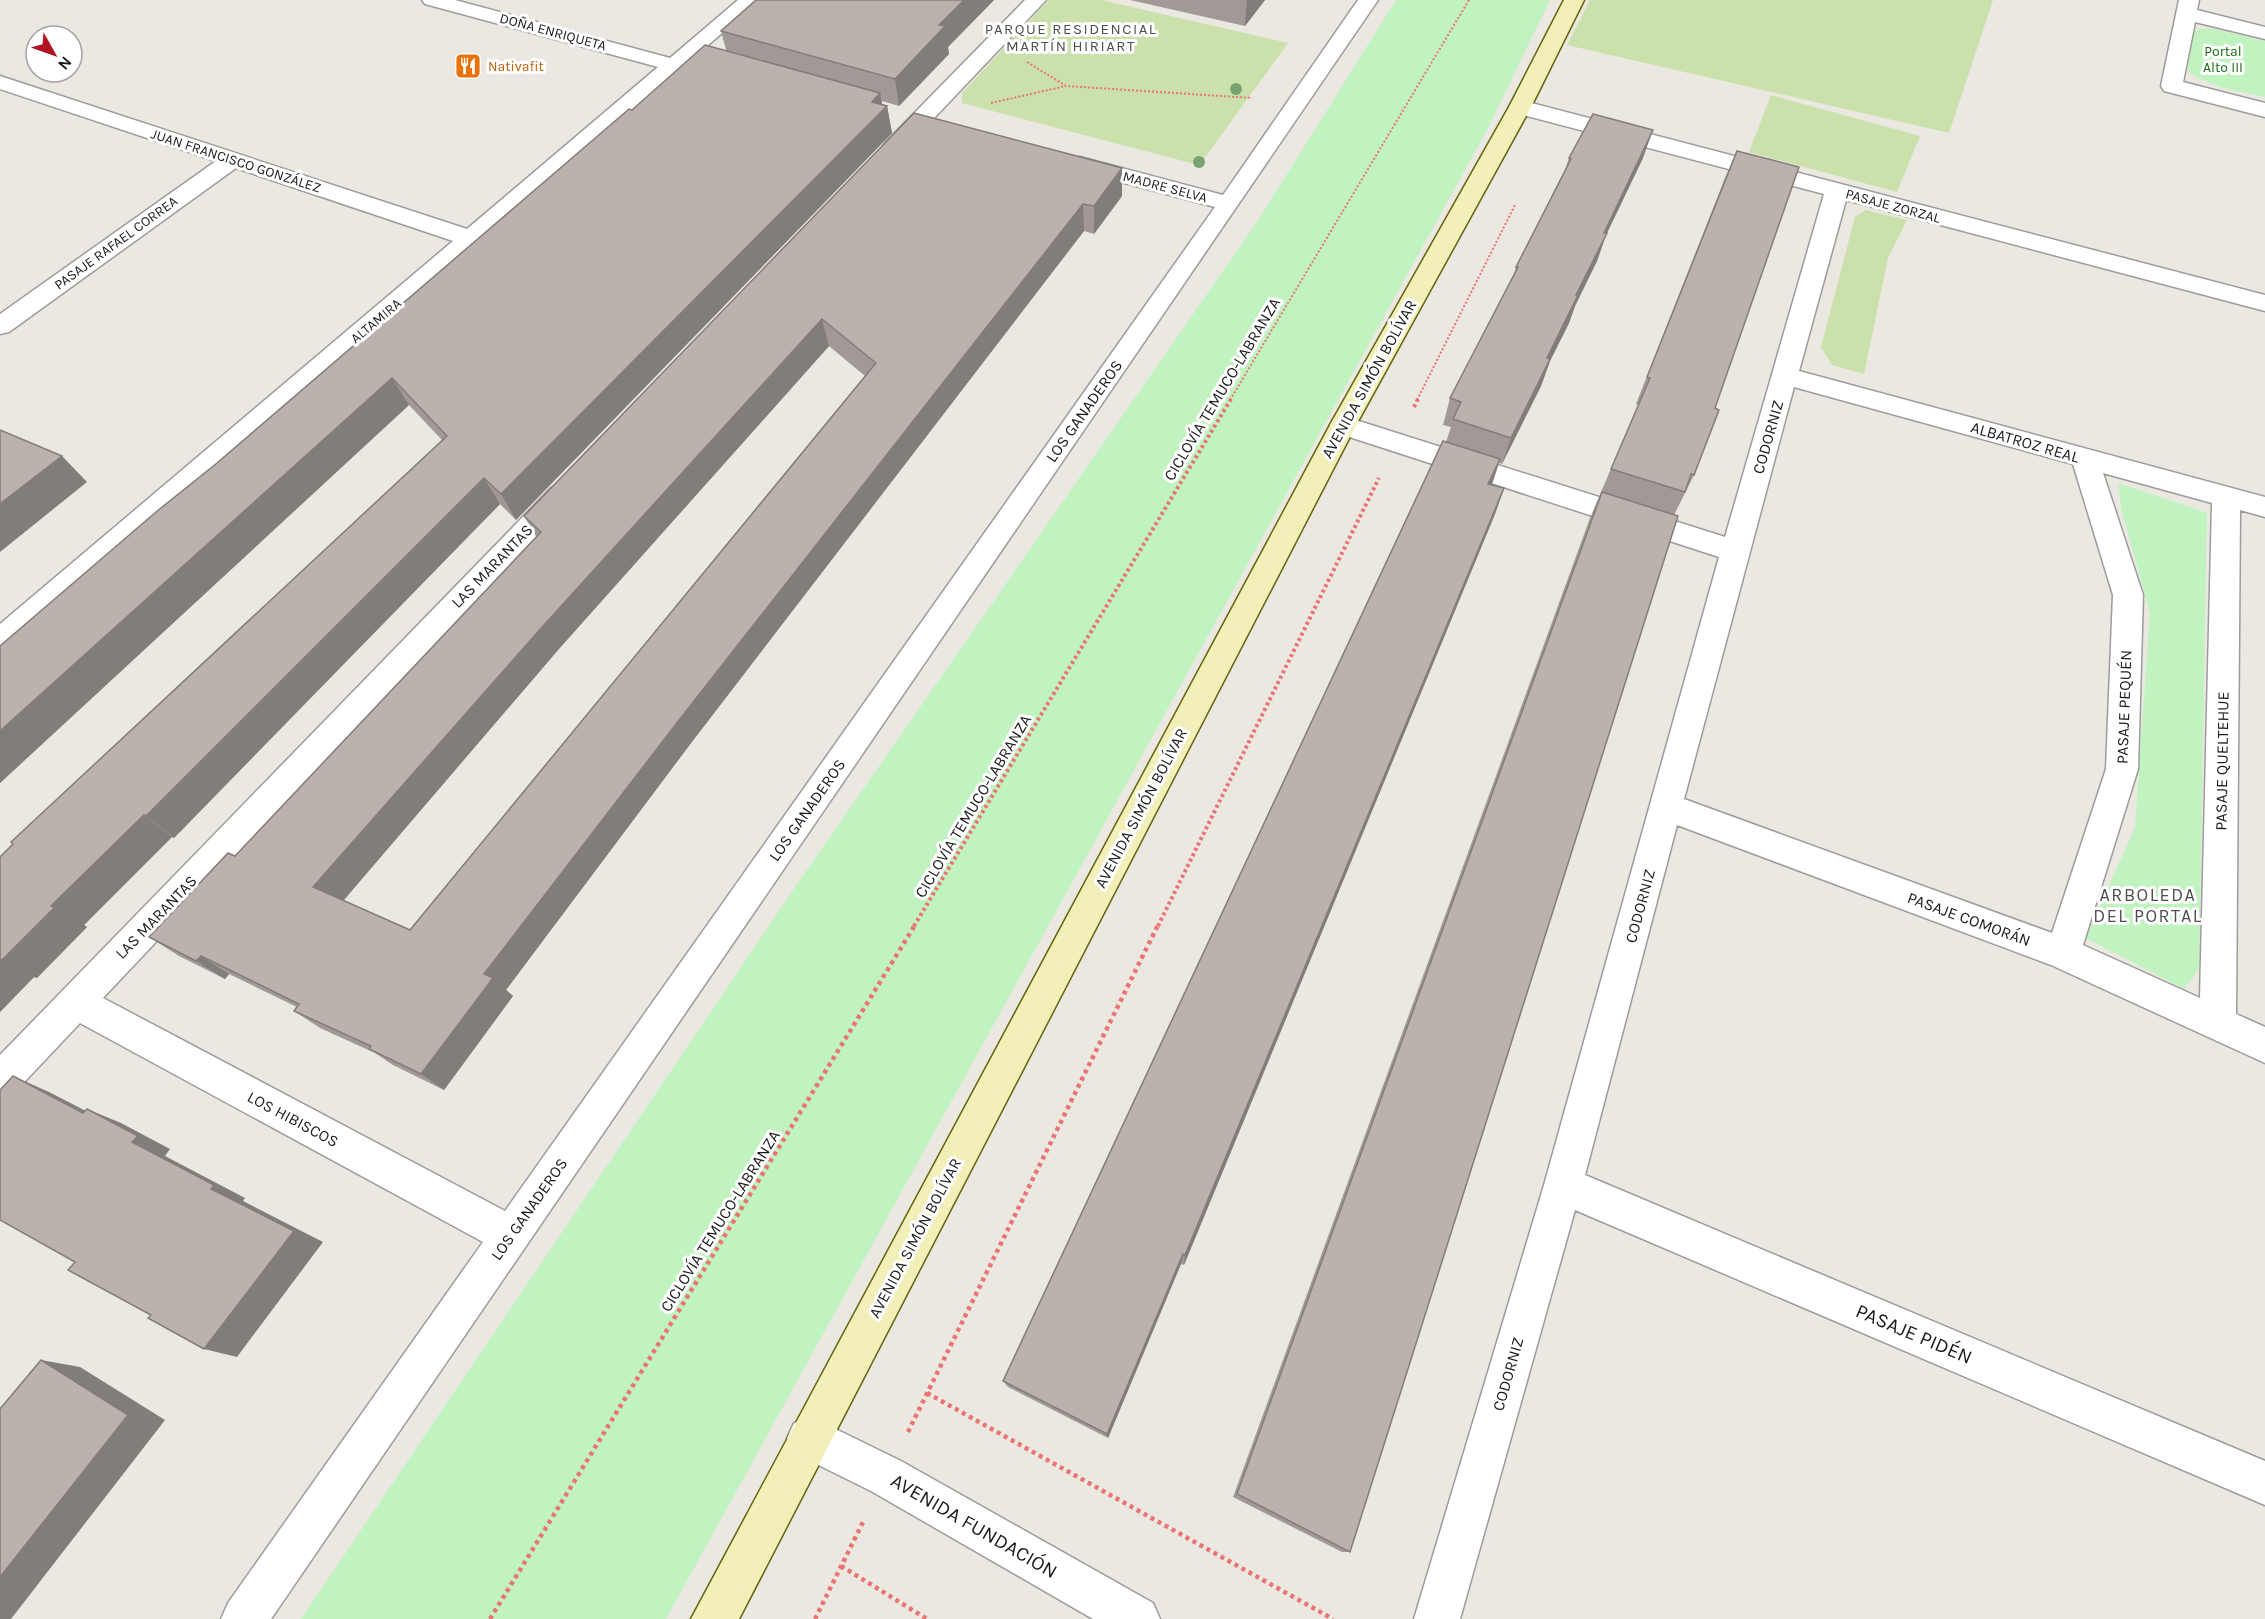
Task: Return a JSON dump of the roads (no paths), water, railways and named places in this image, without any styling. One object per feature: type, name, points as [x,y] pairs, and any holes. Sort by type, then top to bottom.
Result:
[{"type":"street","name":"DOÑA ENRIQUETA","points":[[432,0],[688,60]]},
{"type":"street","name":"ALTAMIRA","points":[[0,642],[472,239],[688,60],[750,0]]},
{"type":"street","points":[[877,165],[1036,0]]},
{"type":"street","name":"LOS GANADEROS","points":[[244,1619],[1229,204],[1368,0]]},
{"type":"street","name":"AVENIDA SIMÓN BOLÍVAR","points":[[714,1619],[1343,425],[1520,107],[1574,0]]},
{"type":"street","points":[[2265,33],[2188,7],[2172,86],[2265,110]]},
{"type":"street","name":"JUAN FRANCISCO GONZÁLEZ","points":[[2,84],[472,239]]},
{"type":"street","name":"PASAJE ZORZAL","points":[[1520,107],[2265,303]]},
{"type":"street","name":"MADRE SELVA","points":[[1056,158],[1229,204]]},
{"type":"street","name":"PASAJE RAFAEL CORREA","points":[[0,326],[232,160]]},
{"type":"street","name":"CODORNIZ","points":[[1437,1619],[1563,1185],[1735,551],[1837,191]]},
{"type":"street","name":"ALBATROZ REAL","points":[[1785,376],[2265,507]]},
{"type":"street","points":[[1343,425],[1735,551]]},
{"type":"street","name":"PASAJE PEQUÉN","points":[[2063,953],[2122,769],[2128,596],[2085,459]]},
{"type":"street","name":"LAS MARANTAS","points":[[0,1081],[579,475]]},
{"type":"street","name":"PASAJE QUELTEHUE","points":[[2218,1024],[2226,498]]},
{"type":"street","name":"PASAJE COMORÁN","points":[[1667,807],[2063,953],[2265,1045]]},
{"type":"street","name":"LOS HIBISCOS","points":[[75,1002],[511,1236]]},
{"type":"street","name":"PASAJE PIDÉN","points":[[1563,1185],[2265,1483]]},
{"type":"street","name":"AVENIDA FUNDACIÓN","points":[[809,1438],[886,1476],[1137,1619]]},
{"type":"place","name":"Nativafit","points":[[468,66]]},
{"type":"district","name":"PARQUE RESIDENCIAL MARTÍN HIRIART","points":[[1071,38]]},
{"type":"district","name":"ARBOLEDA DEL PORTAL","points":[[2148,905]]},
{"type":"park label","name":"Portal Alto III","points":[[2223,60]]}]
